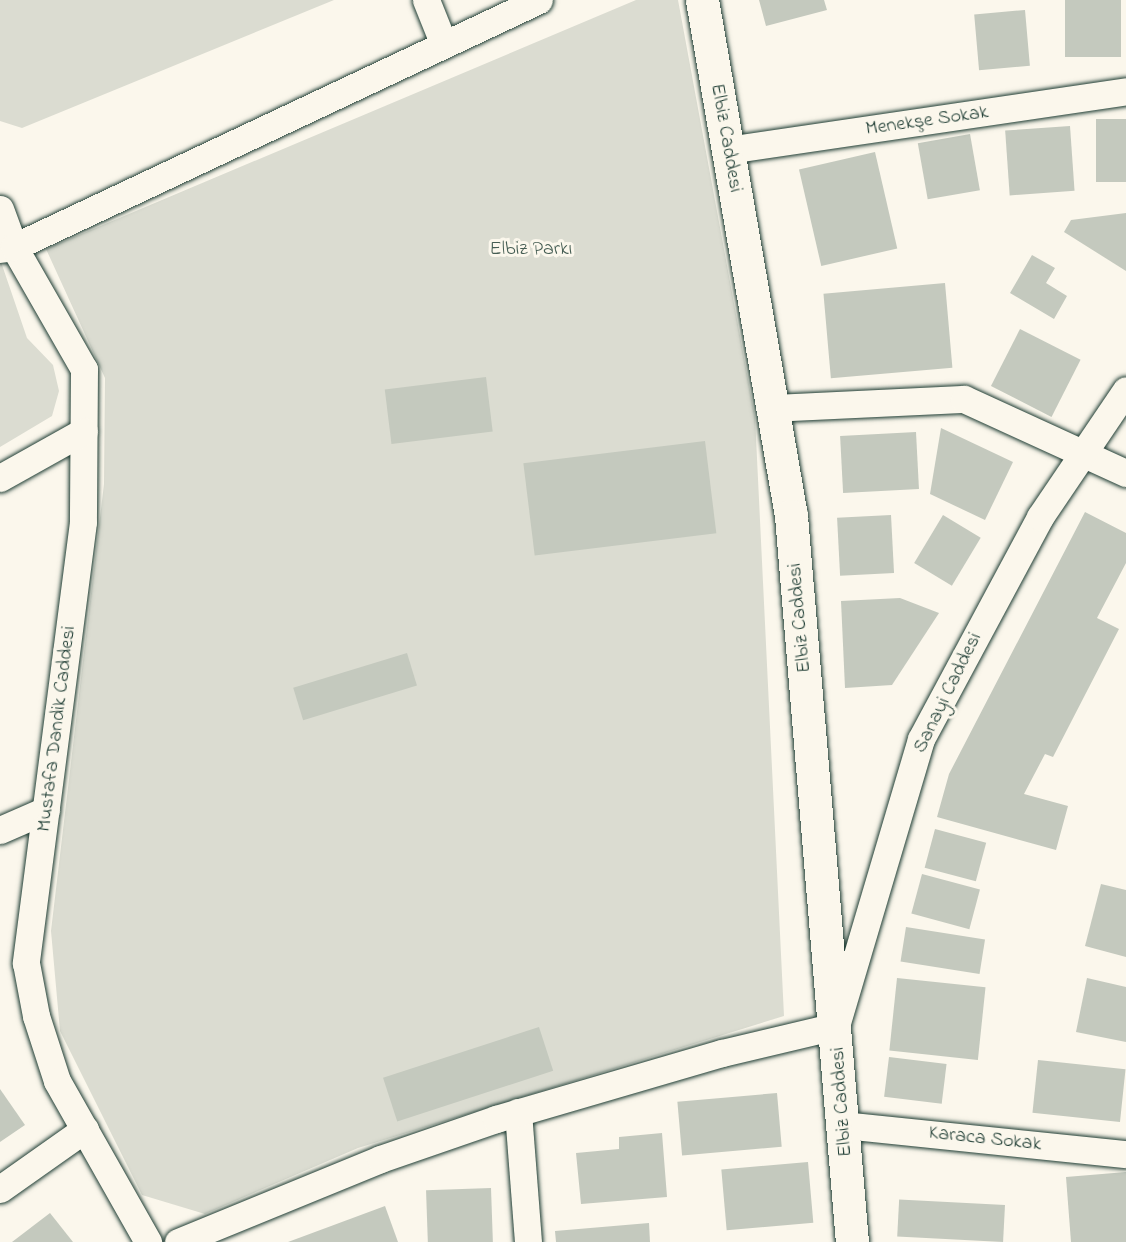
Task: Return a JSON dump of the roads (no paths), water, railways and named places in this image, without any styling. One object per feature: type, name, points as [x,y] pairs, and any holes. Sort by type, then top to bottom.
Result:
[{"type":"street","points":[[426,0],[444,45]]},
{"type":"street","points":[[7,248],[539,0]]},
{"type":"street","name":"Elbiz Caddesi","points":[[702,0],[790,516],[836,1026],[852,1242]]},
{"type":"street","name":"Menekşe Sokak","points":[[728,150],[1126,91]]},
{"type":"street","name":"Mustafa Dandik Caddesi","points":[[0,209],[7,248],[84,369],[83,522],[26,963],[45,1049],[57,1081],[148,1242]]},
{"type":"street","name":"Sanayi Caddesi","points":[[836,1026],[921,739],[1040,517],[1126,390]]},
{"type":"street","points":[[772,408],[964,399],[1126,473]]},
{"type":"street","points":[[0,478],[84,431]]},
{"type":"street","points":[[0,830],[46,810]]},
{"type":"street","points":[[178,1242],[380,1159],[518,1112],[722,1053],[836,1026]]},
{"type":"street","points":[[518,1112],[528,1242]]},
{"type":"street","name":"Karaca Sokak","points":[[843,1125],[1126,1154]]},
{"type":"street","points":[[0,1189],[84,1129]]},
{"type":"park label","name":"Elbiz Parkı","points":[[531,249]]}]
